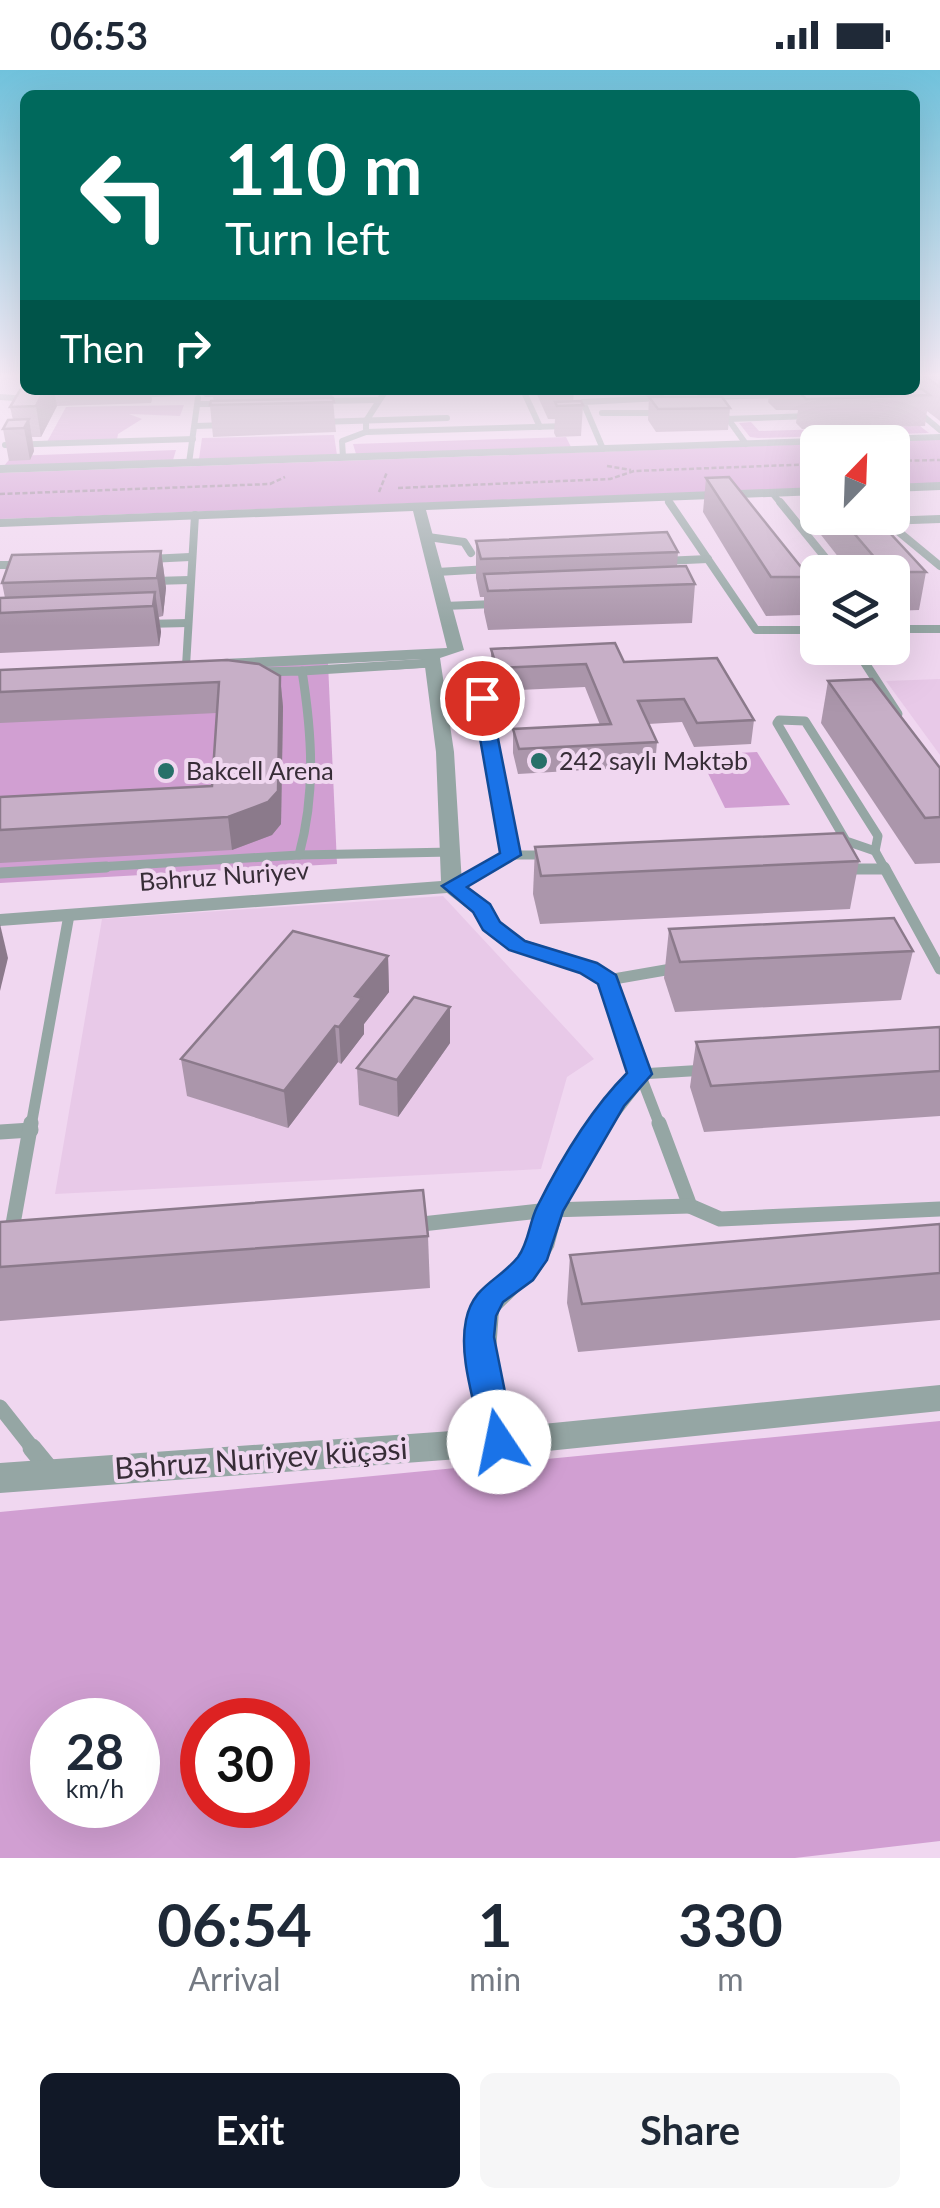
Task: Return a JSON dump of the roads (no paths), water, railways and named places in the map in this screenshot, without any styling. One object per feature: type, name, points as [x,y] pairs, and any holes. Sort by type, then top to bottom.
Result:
[{"type":"street","points":[[0,468],[268,459]]},
{"type":"street","points":[[910,487],[940,486]]},
{"type":"street","points":[[0,523],[800,492]]},
{"type":"street","points":[[182,671],[433,659],[456,650],[418,506]]},
{"type":"street","points":[[433,659],[452,886],[482,908],[491,926],[517,945],[588,968],[608,980],[640,1074],[614,1100],[549,1210],[537,1252],[523,1272],[492,1294],[481,1316],[479,1337],[499,1442]]},
{"type":"street","name":"Bəhruz Nuriyev","points":[[0,920],[452,886]]},
{"type":"street","name":"Bəhruz Nuriyev küçəsi","points":[[0,1478],[499,1442],[940,1398]]},
{"type":"lane","points":[[765,493],[822,555]]},
{"type":"lane","points":[[736,494],[748,509]]},
{"type":"lane","points":[[661,497],[756,630],[800,630]]},
{"type":"lane","points":[[182,671],[194,515]]},
{"type":"lane","points":[[910,519],[940,519]]},
{"type":"lane","points":[[897,535],[918,543],[940,566]]},
{"type":"lane","points":[[428,537],[464,542],[471,553]]},
{"type":"lane","points":[[134,560],[190,557]]},
{"type":"lane","points":[[652,562],[708,560]]},
{"type":"lane","points":[[0,566],[39,564]]},
{"type":"lane","points":[[13,575],[20,565]]},
{"type":"lane","points":[[437,572],[506,568]]},
{"type":"lane","points":[[794,568],[800,576]]},
{"type":"lane","points":[[134,582],[189,580]]},
{"type":"lane","points":[[444,606],[500,604]]},
{"type":"lane","points":[[131,625],[188,623]]},
{"type":"lane","points":[[910,629],[940,628]]},
{"type":"lane","points":[[215,674],[433,659]]},
{"type":"lane","points":[[867,665],[908,731]]},
{"type":"lane","points":[[300,855],[312,805],[302,671]]},
{"type":"lane","points":[[482,698],[511,855]]},
{"type":"lane","points":[[874,851],[878,836],[805,721],[779,720],[777,723],[846,841],[874,851],[936,955],[940,969]]},
{"type":"lane","points":[[0,873],[300,855],[452,852]]},
{"type":"lane","points":[[452,886],[511,855],[568,855]]},
{"type":"lane","points":[[832,868],[884,870]]},
{"type":"lane","points":[[0,1237],[13,1224],[70,916]]},
{"type":"lane","points":[[912,956],[936,955]]},
{"type":"lane","points":[[608,980],[654,969],[694,967]]},
{"type":"lane","points":[[690,1206],[640,1074],[715,1070]]},
{"type":"lane","points":[[0,1132],[31,1130]]},
{"type":"lane","points":[[398,1226],[549,1210],[690,1206],[720,1219],[940,1208]]},
{"type":"lane","points":[[0,1407],[52,1473]]},
{"type":"place","name":"242 saylı Məktəb","points":[[539,761]]},
{"type":"place","name":"Bakcell Arena","points":[[166,771]]}]
